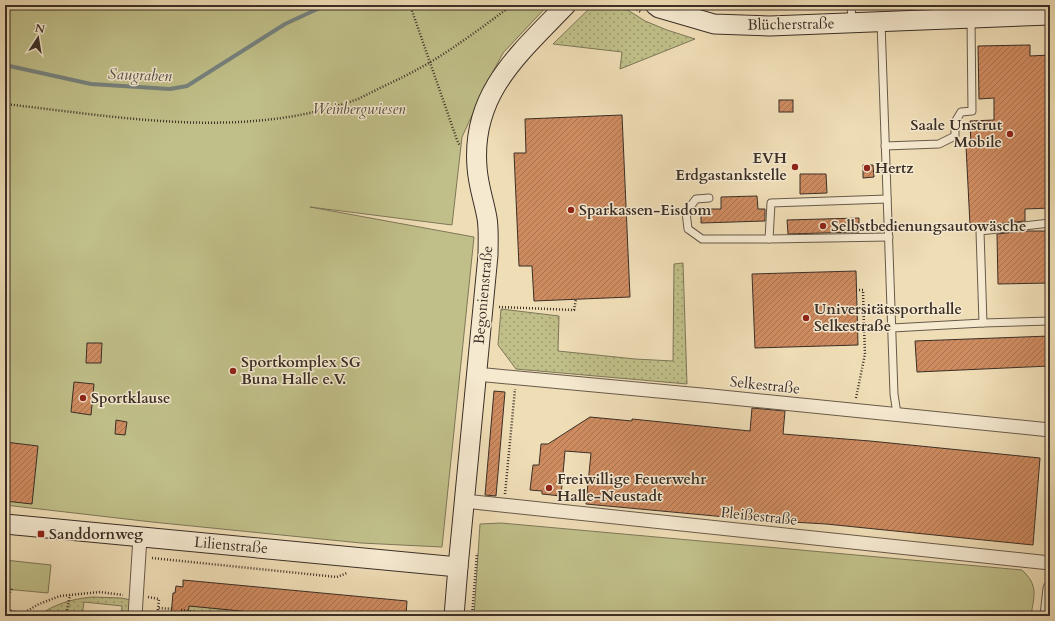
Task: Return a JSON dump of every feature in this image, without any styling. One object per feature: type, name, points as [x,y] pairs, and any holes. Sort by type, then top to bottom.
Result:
[{"type":"street","name":"Begonienstraße","points":[[454,616],[489,239],[487,219],[477,166],[477,144],[481,120],[488,100],[500,78],[513,60],[566,5]]},
{"type":"street","name":"Blücherstraße","points":[[655,5],[659,8],[714,24],[770,26],[851,14],[881,21],[1050,15]]},
{"type":"street","name":"Selkestraße","points":[[476,374],[1050,430]]},
{"type":"street","name":"Pleißestraße","points":[[464,501],[1050,563]]},
{"type":"street","name":"Lilienstraße","points":[[5,524],[458,567]]},
{"type":"street","points":[[135,616],[140,537]]},
{"type":"street","points":[[1047,616],[1050,588]]},
{"type":"lane","points":[[886,146],[940,144],[955,136],[955,122],[961,112],[972,111],[966,18],[940,9],[938,5]]},
{"type":"lane","points":[[881,21],[894,394],[897,414]]},
{"type":"lane","points":[[709,198],[696,199],[686,212],[688,229],[702,239],[889,237]]},
{"type":"lane","points":[[769,239],[771,203],[887,199]]},
{"type":"lane","points":[[982,323],[980,231],[1050,223]]},
{"type":"lane","points":[[892,328],[1050,321]]},
{"type":"path","points":[[410,5],[456,140],[468,161],[477,166]]},
{"type":"path","points":[[5,104],[160,122],[219,124],[285,118],[331,107],[358,98],[401,78],[450,50],[512,5]]},
{"type":"path","points":[[855,400],[865,354],[863,290],[856,290]]},
{"type":"path","points":[[483,306],[574,310],[576,299]]},
{"type":"path","points":[[858,327],[864,327]]},
{"type":"path","points":[[504,506],[516,379]]},
{"type":"path","points":[[5,600],[12,589]]},
{"type":"path","points":[[5,609],[21,615],[53,598],[100,592],[159,599],[157,616]]},
{"type":"path","points":[[66,616],[70,595]]},
{"type":"path","points":[[158,608],[174,609]]},
{"type":"path","points":[[180,610],[190,611],[194,616]]},
{"type":"green space","name":"Sportkomplex SG Buna Halle e.V.","points":[[5,5],[548,5],[503,53],[487,83],[462,137],[452,225],[310,207],[474,237],[442,547],[361,543],[152,522],[5,505]]},
{"type":"green space","points":[[593,5],[620,5],[645,21],[695,39],[620,69],[622,52],[553,44]]},
{"type":"green space","points":[[683,263],[687,384],[516,369],[498,345],[501,309],[559,316],[558,351],[635,359],[673,361],[674,264]]},
{"type":"green space","points":[[501,523],[1022,570],[1031,581],[1034,591],[1031,616],[474,616],[480,524]]},
{"type":"green space","points":[[5,560],[51,565],[48,593],[5,589]]},
{"type":"green space","points":[[92,597],[121,598],[136,601],[135,616],[121,616],[122,606],[84,602],[82,616],[38,616],[50,608],[64,603]]},
{"type":"green space","points":[[181,605],[293,616],[188,616]]},
{"type":"building","name":"Saale Unstrut Mobile","points":[[1030,45],[1030,56],[1050,55],[1050,208],[1025,209],[1025,221],[970,225],[966,146],[971,146],[970,121],[994,120],[994,98],[979,99],[978,46]]},
{"type":"building","points":[[779,100],[793,100],[793,112],[779,112]]},
{"type":"building","name":"Sparkassen-Eisdom","points":[[622,115],[630,297],[534,301],[532,266],[519,266],[514,153],[526,153],[525,119]]},
{"type":"building","name":"Hertz","points":[[863,165],[873,165],[874,177],[863,178]]},
{"type":"building","points":[[800,174],[826,174],[827,193],[800,194]]},
{"type":"building","points":[[757,196],[758,209],[765,209],[765,221],[701,223],[701,209],[721,209],[721,197]]},
{"type":"building","name":"Selbstbedienungsautowäsche","points":[[859,218],[859,232],[788,234],[787,220]]},
{"type":"building","points":[[1025,231],[1050,231],[1050,283],[998,284],[997,234]]},
{"type":"building","name":"Universitätssporthalle Selkestraße","points":[[856,271],[858,345],[755,348],[752,274]]},
{"type":"building","points":[[1050,336],[1050,366],[917,372],[915,341]]},
{"type":"building","points":[[87,343],[102,343],[101,363],[86,363]]},
{"type":"building","name":"Sportklause","points":[[74,382],[94,384],[91,415],[71,412]]},
{"type":"building","points":[[494,391],[505,392],[496,496],[485,495]]},
{"type":"building","points":[[752,408],[785,411],[783,434],[1040,458],[1033,545],[826,524],[758,520],[586,504],[591,453],[565,451],[561,496],[542,494],[542,491],[530,490],[533,465],[539,465],[541,444],[548,444],[590,417],[632,421],[632,419],[750,431]]},
{"type":"building","points":[[116,420],[127,422],[125,435],[115,434]]},
{"type":"building","points":[[5,442],[38,446],[32,504],[5,501]]},
{"type":"building","points":[[183,580],[407,601],[406,616],[293,616],[189,606],[188,616],[171,616],[173,593],[175,593],[176,586],[183,587]]},
{"type":"waterway","name":"Saugraben","points":[[5,65],[91,84],[170,89],[187,86],[285,24],[326,5]]},
{"type":"place","name":"Saale Unstrut Mobile","points":[[1010,134]]},
{"type":"place","name":"EVH Erdgastankstelle","points":[[795,167]]},
{"type":"place","name":"Hertz","points":[[867,168]]},
{"type":"place","name":"Sparkassen-Eisdom","points":[[571,210]]},
{"type":"place","name":"Selbstbedienungsautowäsche","points":[[823,226]]},
{"type":"place","name":"Universitätssporthalle Selkestraße","points":[[806,318]]},
{"type":"place","name":"Sportkomplex SG Buna Halle e.V.","points":[[233,371]]},
{"type":"place","name":"Sportklause","points":[[83,398]]},
{"type":"place","name":"Freiwillige Feuerwehr Halle-Neustadt","points":[[549,488]]},
{"type":"place","name":"Sanddornweg","points":[[41,534]]},
{"type":"park label","name":"Weinbergwiesen","points":[[359,109]]}]
